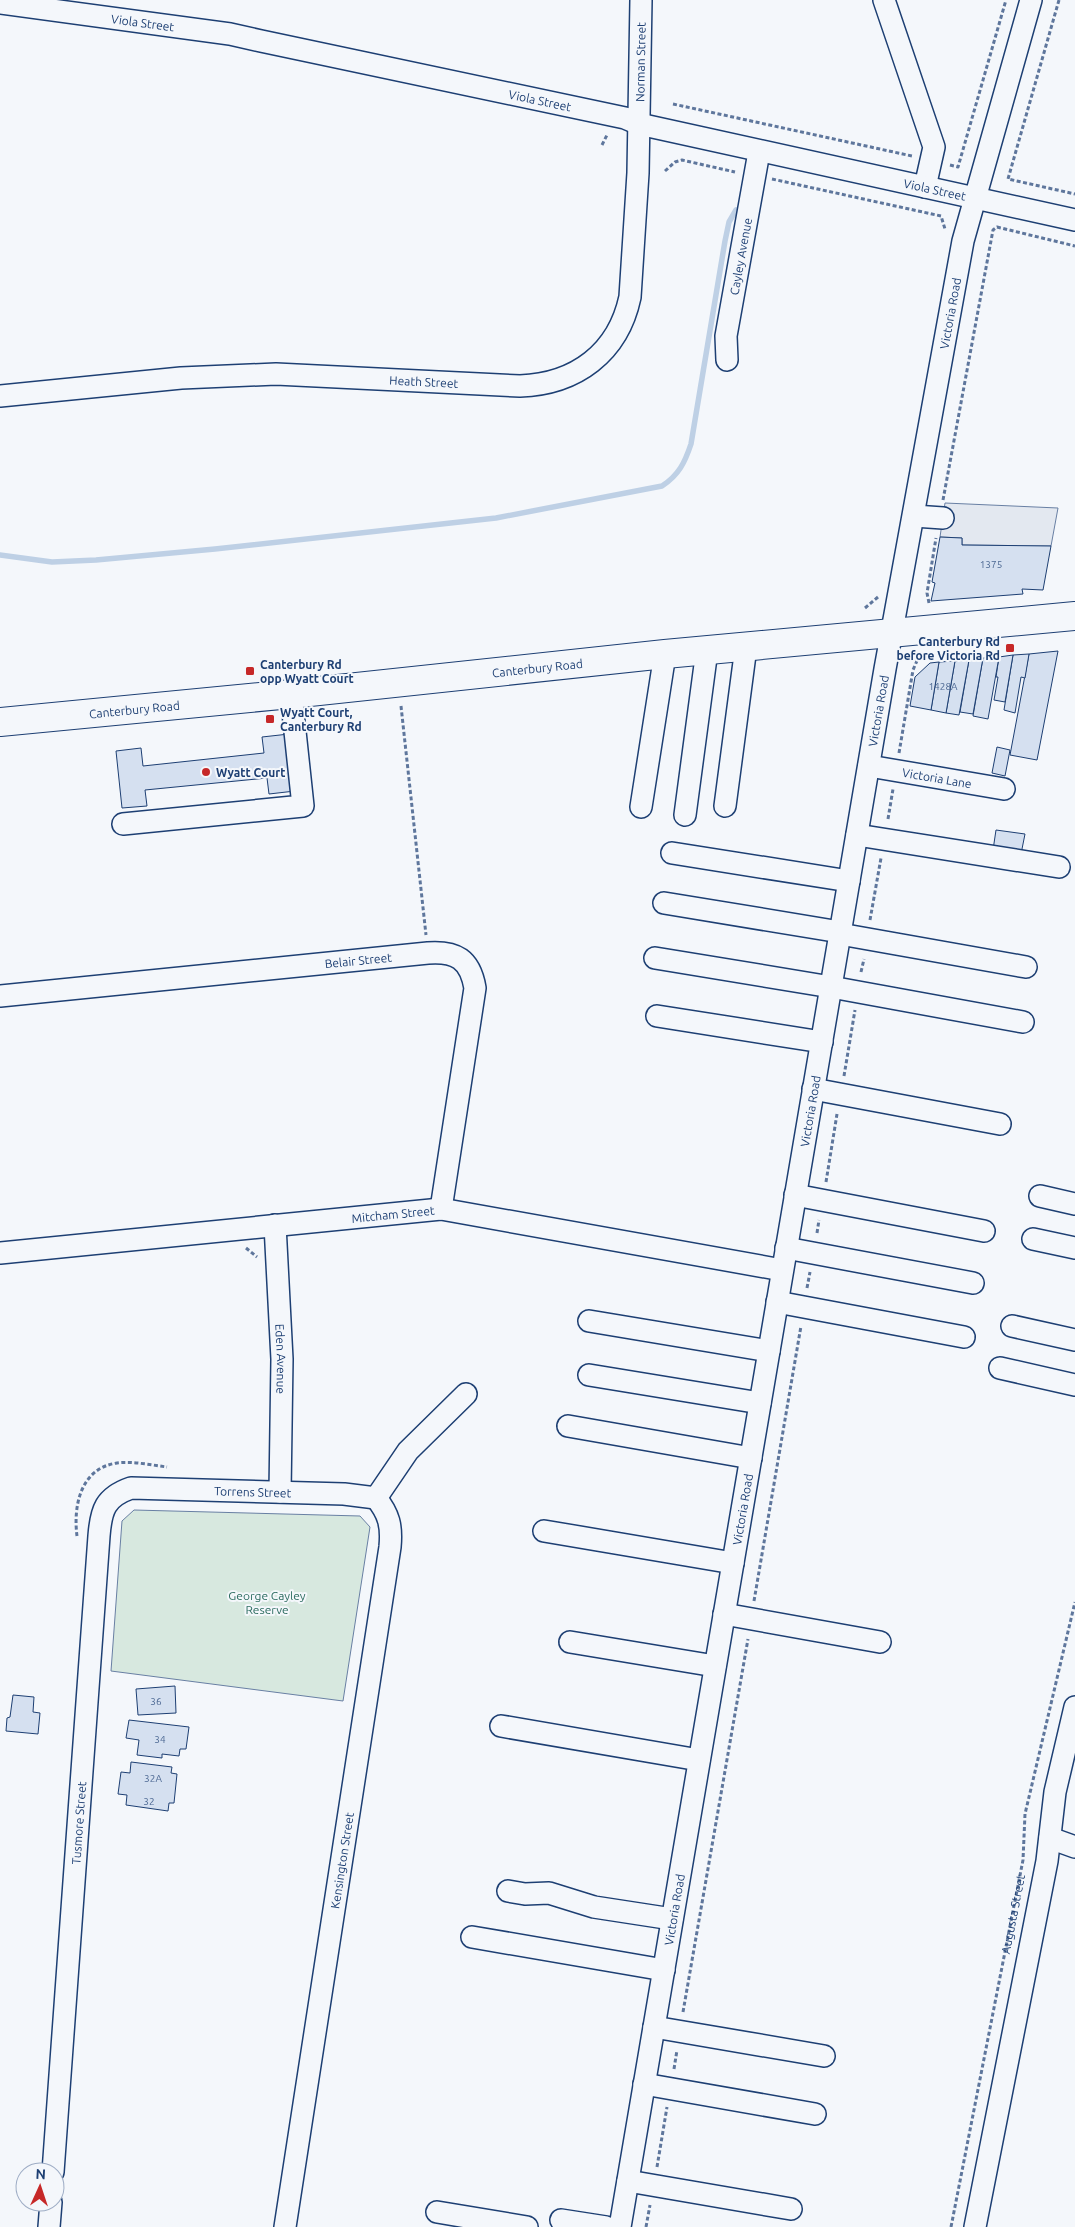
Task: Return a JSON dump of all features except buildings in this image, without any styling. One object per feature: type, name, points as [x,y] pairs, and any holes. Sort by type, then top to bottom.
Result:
[{"type":"highway","name":"Canterbury Road","points":[[0,722],[291,694],[746,646],[1075,616]]},
{"type":"street","name":"Norman Street","points":[[639,124],[641,0]]},
{"type":"street","points":[[884,0],[934,147],[925,187]]},
{"type":"street","name":"Victoria Road","points":[[620,2227],[849,880],[963,241],[1031,0]]},
{"type":"street","name":"Viola Street","points":[[0,3],[230,34],[625,118],[639,124],[759,152],[1075,220]]},
{"type":"street","name":"Heath Street","points":[[0,396],[228,375],[276,374],[520,386],[541,385],[558,381],[578,372],[596,359],[620,329],[626,314],[634,247],[639,124]]},
{"type":"street","name":"Cayley Avenue","points":[[728,360],[726,336],[759,152]]},
{"type":"street","points":[[914,516],[941,518]]},
{"type":"street","points":[[725,806],[746,646]]},
{"type":"street","points":[[685,815],[707,650]]},
{"type":"street","points":[[641,807],[665,654]]},
{"type":"street","points":[[123,824],[303,806],[291,694]]},
{"type":"street","name":"Victoria Lane","points":[[869,766],[1004,789]]},
{"type":"street","points":[[857,835],[1059,867]]},
{"type":"street","points":[[672,852],[849,880]]},
{"type":"street","points":[[664,903],[1026,967]]},
{"type":"street","name":"Belair Street","points":[[0,996],[428,953],[443,952],[457,956],[466,964],[472,975],[474,988],[441,1209]]},
{"type":"street","points":[[655,958],[831,987],[1023,1022]]},
{"type":"street","points":[[657,1016],[822,1042]]},
{"type":"street","points":[[813,1089],[1000,1124]]},
{"type":"street","points":[[796,1189],[980,1224]]},
{"type":"street","points":[[1040,1196],[1075,1204]]},
{"type":"street","name":"Mitcham Street","points":[[0,1253],[441,1209],[782,1270]]},
{"type":"street","name":"Eden Avenue","points":[[275,1225],[282,1359],[280,1492]]},
{"type":"street","points":[[1033,1239],[1075,1248]]},
{"type":"street","points":[[786,1248],[972,1283]]},
{"type":"street","points":[[777,1302],[964,1338]]},
{"type":"street","points":[[589,1321],[769,1351]]},
{"type":"street","points":[[1012,1326],[1075,1340]]},
{"type":"street","points":[[1000,1368],[1075,1385]]},
{"type":"street","points":[[589,1375],[760,1403]]},
{"type":"street","points":[[376,1498],[408,1451],[466,1394]]},
{"type":"street","points":[[568,1426],[751,1458]]},
{"type":"street","name":"Torrens Street","points":[[131,1488],[344,1494],[376,1498]]},
{"type":"street","name":"Tusmore Street","points":[[54,2162],[100,1522],[103,1509],[109,1500],[119,1492],[131,1488]]},
{"type":"street","name":"Kensington Street","points":[[285,2227],[392,1531],[389,1517],[376,1498]]},
{"type":"street","points":[[544,1532],[733,1563]]},
{"type":"street","points":[[724,1614],[880,1642]]},
{"type":"street","points":[[570,1642],[715,1666]]},
{"type":"street","name":"Augusta Street","points":[[975,2227],[1047,1861],[1055,1792],[1075,1707]]},
{"type":"street","points":[[501,1726],[698,1766]]},
{"type":"street","points":[[520,1742],[698,1766]]},
{"type":"street","points":[[1050,1838],[1075,1847]]},
{"type":"street","points":[[508,1891],[525,1894],[549,1893],[594,1907],[672,1919]]},
{"type":"street","points":[[472,1937],[664,1970]]},
{"type":"street","points":[[654,2027],[824,2056]]},
{"type":"street","points":[[644,2084],[814,2114]]},
{"type":"street","points":[[628,2181],[791,2209]]},
{"type":"street","points":[[49,2227],[50,2212]]},
{"type":"street","points":[[437,2212],[527,2227]]},
{"type":"street","points":[[561,2220],[606,2227]]},
{"type":"path","points":[[673,104],[958,167],[1006,0]]},
{"type":"path","points":[[1058,0],[1008,179],[1075,194]]},
{"type":"path","points":[[602,145],[608,132]]},
{"type":"path","name":"Viola Street","points":[[665,171],[675,162],[690,161],[744,174],[766,183],[771,179],[941,216],[945,230]]},
{"type":"path","points":[[929,603],[927,592],[993,230],[997,228],[1075,246]]},
{"type":"path","points":[[646,2227],[913,670],[919,656]]},
{"type":"path","points":[[402,706],[428,953]]},
{"type":"path","points":[[236,1249],[246,1248],[259,1259]]},
{"type":"path","points":[[78,1540],[75,1513],[78,1499],[83,1486],[93,1474],[104,1466],[118,1463],[169,1467]]},
{"type":"path","name":"Augusta Street","points":[[951,2227],[1023,1860],[1025,1814],[1075,1602]]},
{"type":"green space","name":"George Cayley Reserve","points":[[134,1510],[360,1516],[370,1527],[343,1701],[111,1671],[122,1521]]},
{"type":"shaded area","points":[[945,503],[1058,508],[1051,546],[962,545],[962,538],[940,537]]},
{"type":"waterway","points":[[0,555],[52,562],[96,560],[215,549],[496,518],[662,486],[681,468],[691,444],[725,241],[729,222],[736,210]]},
{"type":"place","name":"Canterbury Rd before Victoria Rd","points":[[1010,648]]},
{"type":"place","name":"Canterbury Rd opp Wyatt Court","points":[[250,671]]},
{"type":"place","name":"Wyatt Court, Canterbury Rd","points":[[270,719]]},
{"type":"place","name":"Wyatt Court","points":[[206,772]]}]
